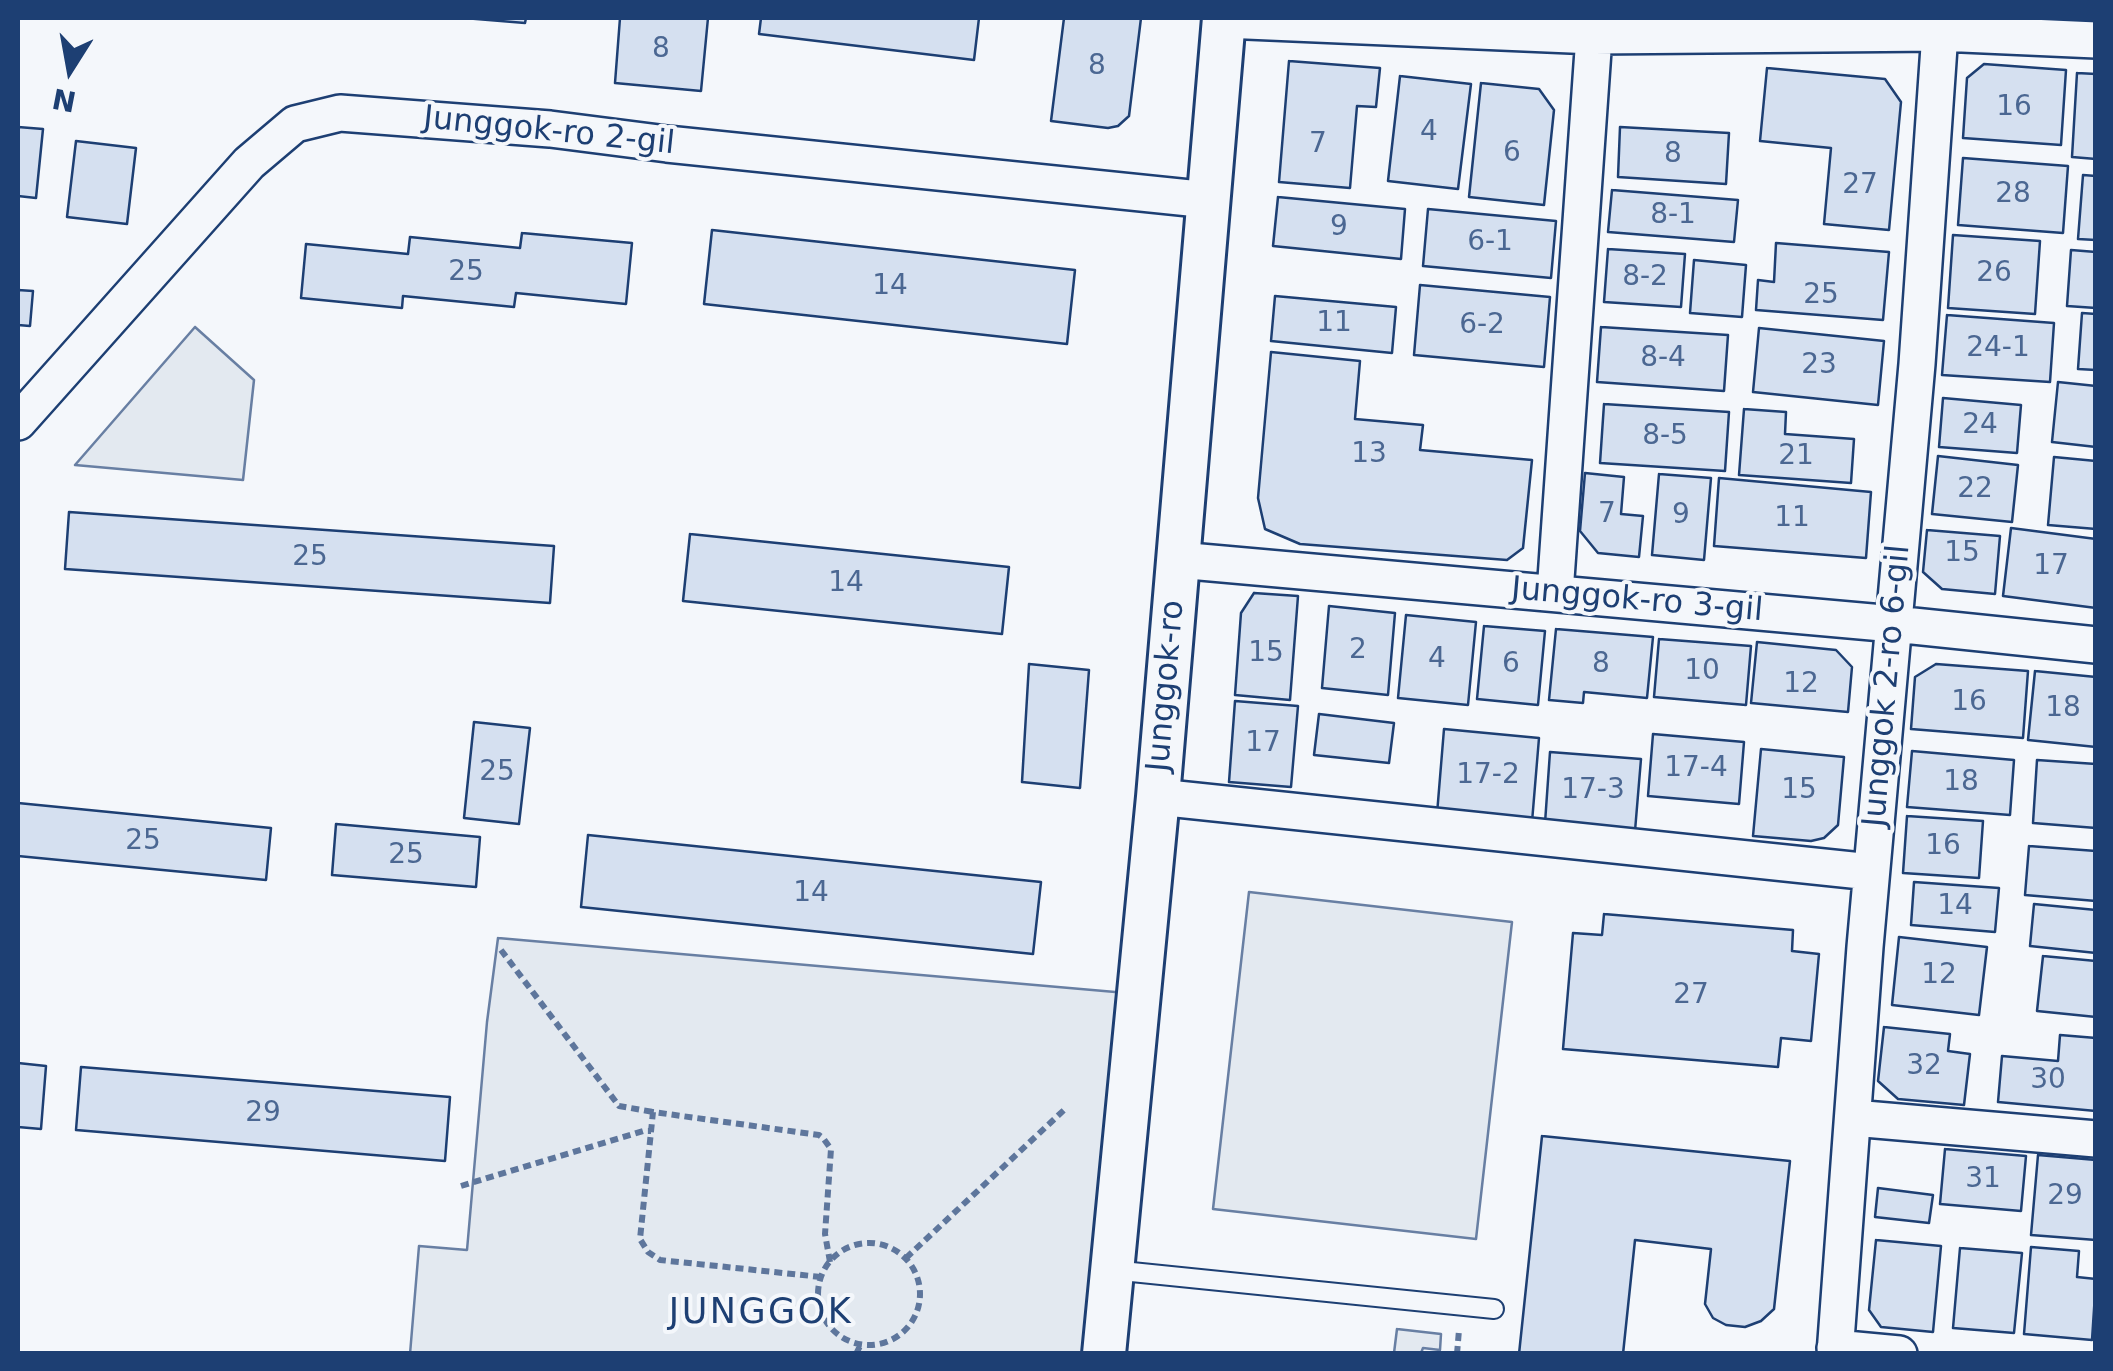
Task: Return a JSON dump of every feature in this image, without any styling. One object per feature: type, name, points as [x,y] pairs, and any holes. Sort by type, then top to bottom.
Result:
[{"type":"street","points":[[1224,19],[1594,36],[1940,25],[2096,40]]},
{"type":"street","name":"Junggok-ro","points":[[1104,1354],[1158,796],[1224,19]]},
{"type":"street","name":"Junggok 2-ro 6-gil","points":[[1835,1351],[1871,872],[1917,364],[1940,25]]},
{"type":"street","points":[[1555,594],[1594,36]]},
{"type":"street","name":"Junggok-ro 2-gil","points":[[18,422],[249,163],[295,124],[340,113],[550,130],[1209,200]]},
{"type":"street","name":"Junggok-ro 3-gil","points":[[1178,560],[2096,645]]},
{"type":"street","points":[[1158,796],[1871,872]]},
{"type":"street","points":[[1854,1118],[2096,1139]]},
{"type":"street","points":[[1835,1351],[1899,1354]]},
{"type":"lane","points":[[1112,1270],[1494,1309]]},
{"type":"path","points":[[501,950],[619,1106],[823,1138],[831,1150],[825,1234],[830,1262]]},
{"type":"path","points":[[906,1258],[1064,1110]]},
{"type":"path","points":[[653,1112],[640,1239],[654,1257],[821,1277]]},
{"type":"path","points":[[461,1186],[652,1131]]},
{"type":"path","points":[[860,1244],[878,1244],[906,1258],[920,1287],[920,1302],[905,1330],[892,1340],[861,1344],[830,1327],[818,1295],[821,1277],[830,1262],[844,1250],[860,1244]]},
{"type":"path","points":[[856,1354],[861,1344]]},
{"type":"shaded area","points":[[195,327],[254,380],[243,480],[75,465]]},
{"type":"shaded area","points":[[1249,892],[1512,922],[1476,1239],[1213,1209]]},
{"type":"shaded area","points":[[498,938],[1138,994],[1104,1353],[410,1354],[419,1246],[467,1250]]},
{"type":"shaded area","points":[[1397,1329],[1441,1334],[1440,1350],[1423,1348],[1421,1353],[1394,1353]]},
{"type":"building","points":[[464,18],[526,18],[525,23]]},
{"type":"building","points":[[620,18],[708,18],[701,91],[615,83]]},
{"type":"building","points":[[761,18],[979,18],[974,60],[759,34]]},
{"type":"building","points":[[1064,18],[1141,18],[1129,116],[1118,126],[1051,121]]},
{"type":"building","points":[[1289,61],[1380,68],[1376,107],[1357,106],[1350,188],[1279,182]]},
{"type":"building","points":[[1984,64],[2066,70],[2061,145],[1963,138],[1967,78]]},
{"type":"building","points":[[1767,68],[1885,79],[1901,102],[1889,230],[1824,224],[1831,148],[1760,141]]},
{"type":"building","points":[[2077,73],[2096,74],[2096,159],[2072,157]]},
{"type":"building","points":[[1400,76],[1471,84],[1458,189],[1388,181]]},
{"type":"building","points":[[1481,83],[1539,89],[1554,110],[1544,205],[1469,197]]},
{"type":"building","points":[[18,127],[43,129],[36,198],[18,196]]},
{"type":"building","points":[[1620,127],[1729,133],[1726,184],[1618,177]]},
{"type":"building","points":[[76,141],[136,148],[127,224],[67,217]]},
{"type":"building","points":[[1963,158],[2068,166],[2063,233],[1958,225]]},
{"type":"building","points":[[2083,175],[2096,176],[2096,240],[2078,239]]},
{"type":"building","points":[[1612,190],[1738,200],[1734,242],[1608,232]]},
{"type":"building","points":[[1278,197],[1405,209],[1401,259],[1273,246]]},
{"type":"building","points":[[1428,209],[1556,221],[1551,278],[1423,266]]},
{"type":"building","points":[[712,230],[1075,270],[1067,344],[704,304]]},
{"type":"building","points":[[522,233],[632,243],[626,304],[516,293],[514,307],[403,296],[402,308],[301,298],[306,244],[408,254],[410,237],[520,248]]},
{"type":"building","points":[[1953,235],[2040,241],[2035,314],[1948,308]]},
{"type":"building","points":[[1776,243],[1889,252],[1883,320],[1756,310],[1758,280],[1774,282]]},
{"type":"building","points":[[1608,249],[1685,254],[1681,307],[1604,302]]},
{"type":"building","points":[[2071,250],[2096,252],[2096,308],[2067,306]]},
{"type":"building","points":[[1694,260],[1746,265],[1742,317],[1690,313]]},
{"type":"building","points":[[1420,285],[1550,297],[1544,367],[1414,355]]},
{"type":"building","points":[[18,290],[33,291],[30,326],[18,325]]},
{"type":"building","points":[[1275,296],[1396,307],[1392,353],[1271,341]]},
{"type":"building","points":[[2082,313],[2096,314],[2096,370],[2078,369]]},
{"type":"building","points":[[1947,315],[2054,323],[2050,382],[1942,375]]},
{"type":"building","points":[[1601,327],[1728,335],[1724,391],[1597,382]]},
{"type":"building","points":[[1759,328],[1884,341],[1878,405],[1753,392]]},
{"type":"building","points":[[1271,352],[1360,361],[1355,419],[1423,425],[1420,450],[1532,460],[1523,548],[1507,560],[1300,544],[1265,529],[1258,498]]},
{"type":"building","points":[[2058,382],[2096,386],[2096,447],[2052,442]]},
{"type":"building","points":[[1943,398],[2021,405],[2017,453],[1939,447]]},
{"type":"building","points":[[1604,404],[1729,412],[1725,471],[1600,463]]},
{"type":"building","points":[[1744,409],[1786,412],[1785,434],[1854,439],[1851,483],[1739,475]]},
{"type":"building","points":[[1938,456],[2018,465],[2012,522],[1932,514]]},
{"type":"building","points":[[2054,457],[2096,461],[2096,529],[2048,525]]},
{"type":"building","points":[[1585,473],[1624,477],[1621,514],[1643,516],[1639,557],[1598,553],[1580,531]]},
{"type":"building","points":[[1659,474],[1711,478],[1704,560],[1652,555]]},
{"type":"building","points":[[1719,478],[1871,492],[1866,558],[1714,546]]},
{"type":"building","points":[[69,512],[554,546],[550,603],[65,569]]},
{"type":"building","points":[[2011,528],[2096,539],[2096,608],[2003,596]]},
{"type":"building","points":[[1927,530],[2000,536],[1995,594],[1942,589],[1923,572]]},
{"type":"building","points":[[690,534],[1009,567],[1002,634],[683,601]]},
{"type":"building","points":[[1254,593],[1298,596],[1290,700],[1235,695],[1241,613]]},
{"type":"building","points":[[1329,606],[1395,613],[1388,695],[1322,688]]},
{"type":"building","points":[[1406,615],[1476,622],[1468,705],[1398,698]]},
{"type":"building","points":[[1484,626],[1545,631],[1538,705],[1477,699]]},
{"type":"building","points":[[1556,629],[1653,637],[1647,698],[1584,692],[1583,703],[1549,700]]},
{"type":"building","points":[[1659,639],[1751,646],[1746,705],[1654,697]]},
{"type":"building","points":[[1757,642],[1836,650],[1852,667],[1848,712],[1751,703]]},
{"type":"building","points":[[1029,664],[1089,670],[1080,788],[1022,782]]},
{"type":"building","points":[[1936,664],[2028,671],[2023,738],[1911,729],[1915,677]]},
{"type":"building","points":[[2035,671],[2096,677],[2096,747],[2028,740]]},
{"type":"building","points":[[1235,701],[1298,706],[1291,787],[1229,782]]},
{"type":"building","points":[[1319,714],[1394,723],[1389,763],[1314,755]]},
{"type":"building","points":[[474,722],[530,728],[519,824],[464,818]]},
{"type":"building","points":[[1444,729],[1539,738],[1532,822],[1437,814]]},
{"type":"building","points":[[1653,734],[1744,742],[1739,804],[1648,796]]},
{"type":"building","points":[[1761,749],[1844,757],[1838,825],[1824,838],[1811,841],[1753,836]]},
{"type":"building","points":[[1912,751],[2014,760],[2010,815],[1907,807]]},
{"type":"building","points":[[1550,752],[1641,759],[1635,831],[1545,823]]},
{"type":"building","points":[[2037,760],[2096,764],[2096,828],[2033,823]]},
{"type":"building","points":[[18,803],[271,828],[266,880],[18,856]]},
{"type":"building","points":[[1907,816],[1983,821],[1979,878],[1903,873]]},
{"type":"building","points":[[336,824],[480,837],[476,887],[332,875]]},
{"type":"building","points":[[588,835],[1041,882],[1033,954],[581,907]]},
{"type":"building","points":[[2029,846],[2096,851],[2096,901],[2025,895]]},
{"type":"building","points":[[1914,882],[1999,888],[1995,932],[1911,925]]},
{"type":"building","points":[[2034,904],[2096,910],[2096,953],[2030,946]]},
{"type":"building","points":[[1604,914],[1793,930],[1792,951],[1819,954],[1811,1041],[1781,1038],[1778,1067],[1563,1049],[1573,933],[1602,935]]},
{"type":"building","points":[[1899,937],[1987,947],[1979,1015],[1892,1005]]},
{"type":"building","points":[[2043,956],[2096,961],[2096,1017],[2037,1011]]},
{"type":"building","points":[[1884,1027],[1950,1034],[1948,1051],[1970,1054],[1964,1105],[1898,1099],[1878,1081]]},
{"type":"building","points":[[2060,1035],[2096,1038],[2096,1111],[1998,1102],[2002,1056],[2058,1061]]},
{"type":"building","points":[[18,1063],[46,1066],[41,1129],[18,1127]]},
{"type":"building","points":[[81,1067],[450,1097],[445,1161],[76,1130]]},
{"type":"building","points":[[1542,1136],[1790,1161],[1774,1309],[1761,1321],[1745,1327],[1726,1325],[1713,1318],[1705,1304],[1711,1249],[1635,1240],[1623,1354],[1519,1354]]},
{"type":"building","points":[[1945,1149],[2026,1156],[2021,1211],[1940,1204]]},
{"type":"building","points":[[2038,1155],[2096,1160],[2096,1240],[2031,1235]]},
{"type":"building","points":[[1878,1188],[1933,1195],[1929,1223],[1875,1217]]},
{"type":"building","points":[[1876,1240],[1941,1246],[1933,1332],[1881,1327],[1869,1310]]},
{"type":"building","points":[[2031,1247],[2079,1251],[2077,1277],[2096,1279],[2092,1340],[2024,1334]]},
{"type":"building","points":[[1960,1248],[2022,1253],[2014,1333],[1953,1328]]},
{"type":"district","name":"JUNGGOK","points":[[761,1314]]}]
